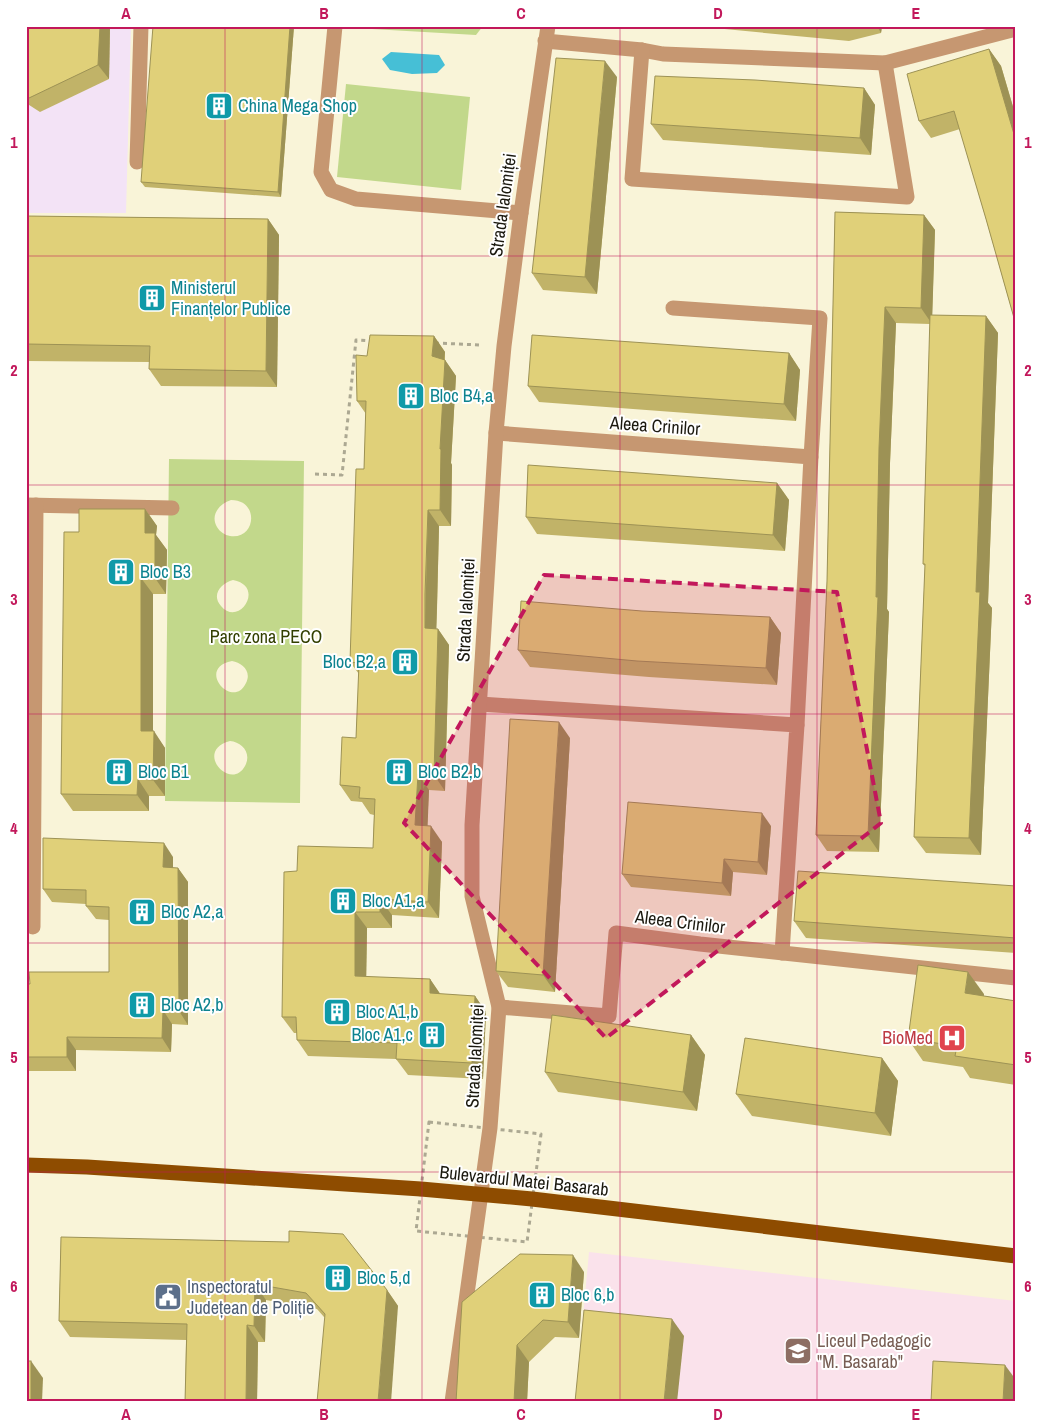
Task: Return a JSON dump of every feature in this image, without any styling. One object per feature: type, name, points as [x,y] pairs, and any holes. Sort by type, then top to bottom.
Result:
[{"type":"main road","name":"Bulevardul Matei Basarab","points":[[26,1165],[340,1182],[481,1195],[1016,1256]]},
{"type":"street","points":[[137,162],[141,26]]},
{"type":"street","points":[[335,26],[321,172],[331,190],[356,199],[521,213]]},
{"type":"street","points":[[546,34],[663,54],[885,63],[1016,28]]},
{"type":"street","name":"Strada Ialomiței","points":[[452,1402],[490,1128],[499,1007],[472,896],[472,825],[496,433],[504,346],[546,34]]},
{"type":"street","points":[[642,50],[632,178],[907,197],[885,63]]},
{"type":"street","points":[[674,308],[820,318],[782,953]]},
{"type":"street","name":"Aleea Crinilor","points":[[496,433],[811,457]]},
{"type":"street","points":[[32,927],[31,505],[172,508]]},
{"type":"street","points":[[480,704],[796,725]]},
{"type":"street","name":"Aleea Crinilor","points":[[499,1007],[609,1016],[616,933],[700,944],[1016,978]]},
{"type":"path","points":[[315,474],[342,475],[356,340],[376,341]]},
{"type":"path","points":[[425,343],[504,346]]},
{"type":"highlighted area","points":[[544,575],[837,592],[881,823],[606,1038],[404,823]]},
{"type":"shaded area","points":[[26,26],[131,26],[126,213],[26,213]]},
{"type":"shaded area","name":"Liceul Pedagogic \"M. Basarab\"","points":[[589,1252],[1016,1301],[1016,1402],[575,1402]]},
{"type":"green space","points":[[371,26],[483,26],[476,35],[372,29]]},
{"type":"green space","points":[[346,84],[470,97],[461,190],[337,177]]},
{"type":"green space","name":"Parc zona PECO","points":[[169,459],[304,461],[300,803],[165,801]],"holes":[[[231,500],[247,506],[251,520],[245,532],[239,536],[230,536],[218,529],[215,523],[215,514],[223,504]],[[233,580],[243,584],[248,590],[246,604],[235,612],[228,611],[221,606],[217,598],[221,587]],[[232,661],[245,668],[248,679],[240,690],[233,692],[226,690],[220,685],[217,671],[221,665]],[[230,741],[245,749],[247,761],[239,773],[224,772],[218,767],[215,753],[219,746]]]},
{"type":"water","points":[[391,52],[439,55],[445,65],[437,73],[412,74],[390,70],[382,59]]},
{"type":"building","points":[[26,26],[100,26],[98,65],[29,98],[26,95]]},
{"type":"building","name":"China Mega Shop","points":[[153,26],[290,26],[278,192],[141,182]]},
{"type":"building","points":[[989,49],[1016,141],[1016,325],[954,111],[919,121],[907,74]]},
{"type":"building","points":[[556,58],[605,61],[585,277],[532,273]]},
{"type":"building","points":[[655,76],[755,80],[864,88],[860,138],[651,124]]},
{"type":"building","points":[[835,212],[924,215],[921,308],[885,307],[879,448],[876,597],[878,597],[868,836],[816,835],[827,581]]},
{"type":"building","name":"Ministerul Finanțelor Publice","points":[[26,216],[268,219],[266,371],[149,369],[150,346],[26,344]]},
{"type":"building","points":[[930,315],[986,316],[976,592],[980,592],[969,838],[914,837],[925,564],[923,564]]},
{"type":"building","points":[[370,335],[434,336],[432,356],[445,360],[440,449],[440,510],[428,510],[425,594],[425,628],[438,629],[434,775],[418,774],[415,825],[431,826],[428,902],[380,899],[380,912],[355,912],[355,976],[430,979],[430,993],[475,996],[472,1063],[396,1059],[397,1043],[297,1040],[296,1017],[282,1017],[284,872],[297,871],[298,846],[373,848],[375,799],[359,798],[360,787],[340,785],[342,737],[356,738],[359,663],[350,662],[356,469],[364,469],[366,401],[357,401],[356,355],[367,356]]},
{"type":"building","points":[[532,335],[789,353],[784,404],[528,386]]},
{"type":"building","points":[[528,465],[777,483],[773,535],[526,517]]},
{"type":"building","points":[[79,509],[145,509],[145,533],[155,533],[155,578],[141,578],[141,731],[154,731],[153,780],[138,779],[137,795],[61,794],[64,532],[79,532]]},
{"type":"building","points":[[521,601],[642,611],[770,617],[766,668],[637,661],[518,650]]},
{"type":"building","points":[[510,719],[559,722],[543,975],[496,971]]},
{"type":"building","points":[[628,802],[762,813],[758,862],[724,859],[722,883],[622,874]]},
{"type":"building","points":[[43,838],[164,843],[163,867],[178,868],[179,1011],[163,1010],[162,1038],[67,1037],[67,1057],[26,1057],[26,984],[30,984],[29,972],[109,972],[109,907],[86,906],[86,890],[43,889]]},
{"type":"building","points":[[798,871],[1016,886],[1016,938],[794,921]]},
{"type":"building","points":[[918,965],[968,972],[965,993],[1016,1001],[1016,1065],[955,1056],[957,1046],[908,1039]]},
{"type":"building","points":[[552,1015],[691,1035],[683,1092],[545,1072]]},
{"type":"building","points":[[745,1038],[882,1058],[875,1113],[736,1094]]},
{"type":"building","points":[[289,1231],[343,1234],[387,1290],[378,1402],[317,1402],[325,1314],[306,1293],[255,1284],[254,1326],[247,1325],[246,1402],[185,1402],[187,1324],[59,1321],[61,1237],[289,1242]]},
{"type":"building","points":[[520,1254],[573,1255],[568,1322],[543,1320],[517,1345],[514,1402],[456,1402],[462,1302]]},
{"type":"building","points":[[584,1310],[672,1319],[664,1402],[575,1402]]},
{"type":"building","points":[[26,1361],[31,1361],[31,1402],[26,1402]]},
{"type":"building","points":[[933,1361],[1005,1365],[1003,1402],[931,1402]]},
{"type":"place","name":"China Mega Shop","points":[[219,106]]},
{"type":"place","name":"Ministerul Finanțelor Publice","points":[[152,298]]},
{"type":"place","name":"Bloc B4,a","points":[[411,396]]},
{"type":"place","name":"Bloc B3","points":[[121,572]]},
{"type":"place","name":"Bloc B2,a","points":[[405,662]]},
{"type":"place","name":"Bloc B1","points":[[119,772]]},
{"type":"place","name":"Bloc B2,b","points":[[399,772]]},
{"type":"place","name":"Bloc A1,a","points":[[343,901]]},
{"type":"place","name":"Bloc A2,a","points":[[142,912]]},
{"type":"place","name":"Bloc A2,b","points":[[142,1005]]},
{"type":"place","name":"Bloc A1,b","points":[[337,1012]]},
{"type":"place","name":"Bloc A1,c","points":[[432,1035]]},
{"type":"place","name":"BioMed","points":[[952,1038]]},
{"type":"place","name":"Bloc 5,d","points":[[338,1278]]},
{"type":"place","name":"Bloc 6,b","points":[[542,1295]]},
{"type":"place","name":"Inspectoratul Județean de Poliție","points":[[168,1297]]},
{"type":"place","name":"Liceul Pedagogic \"M. Basarab\"","points":[[798,1351]]}]
